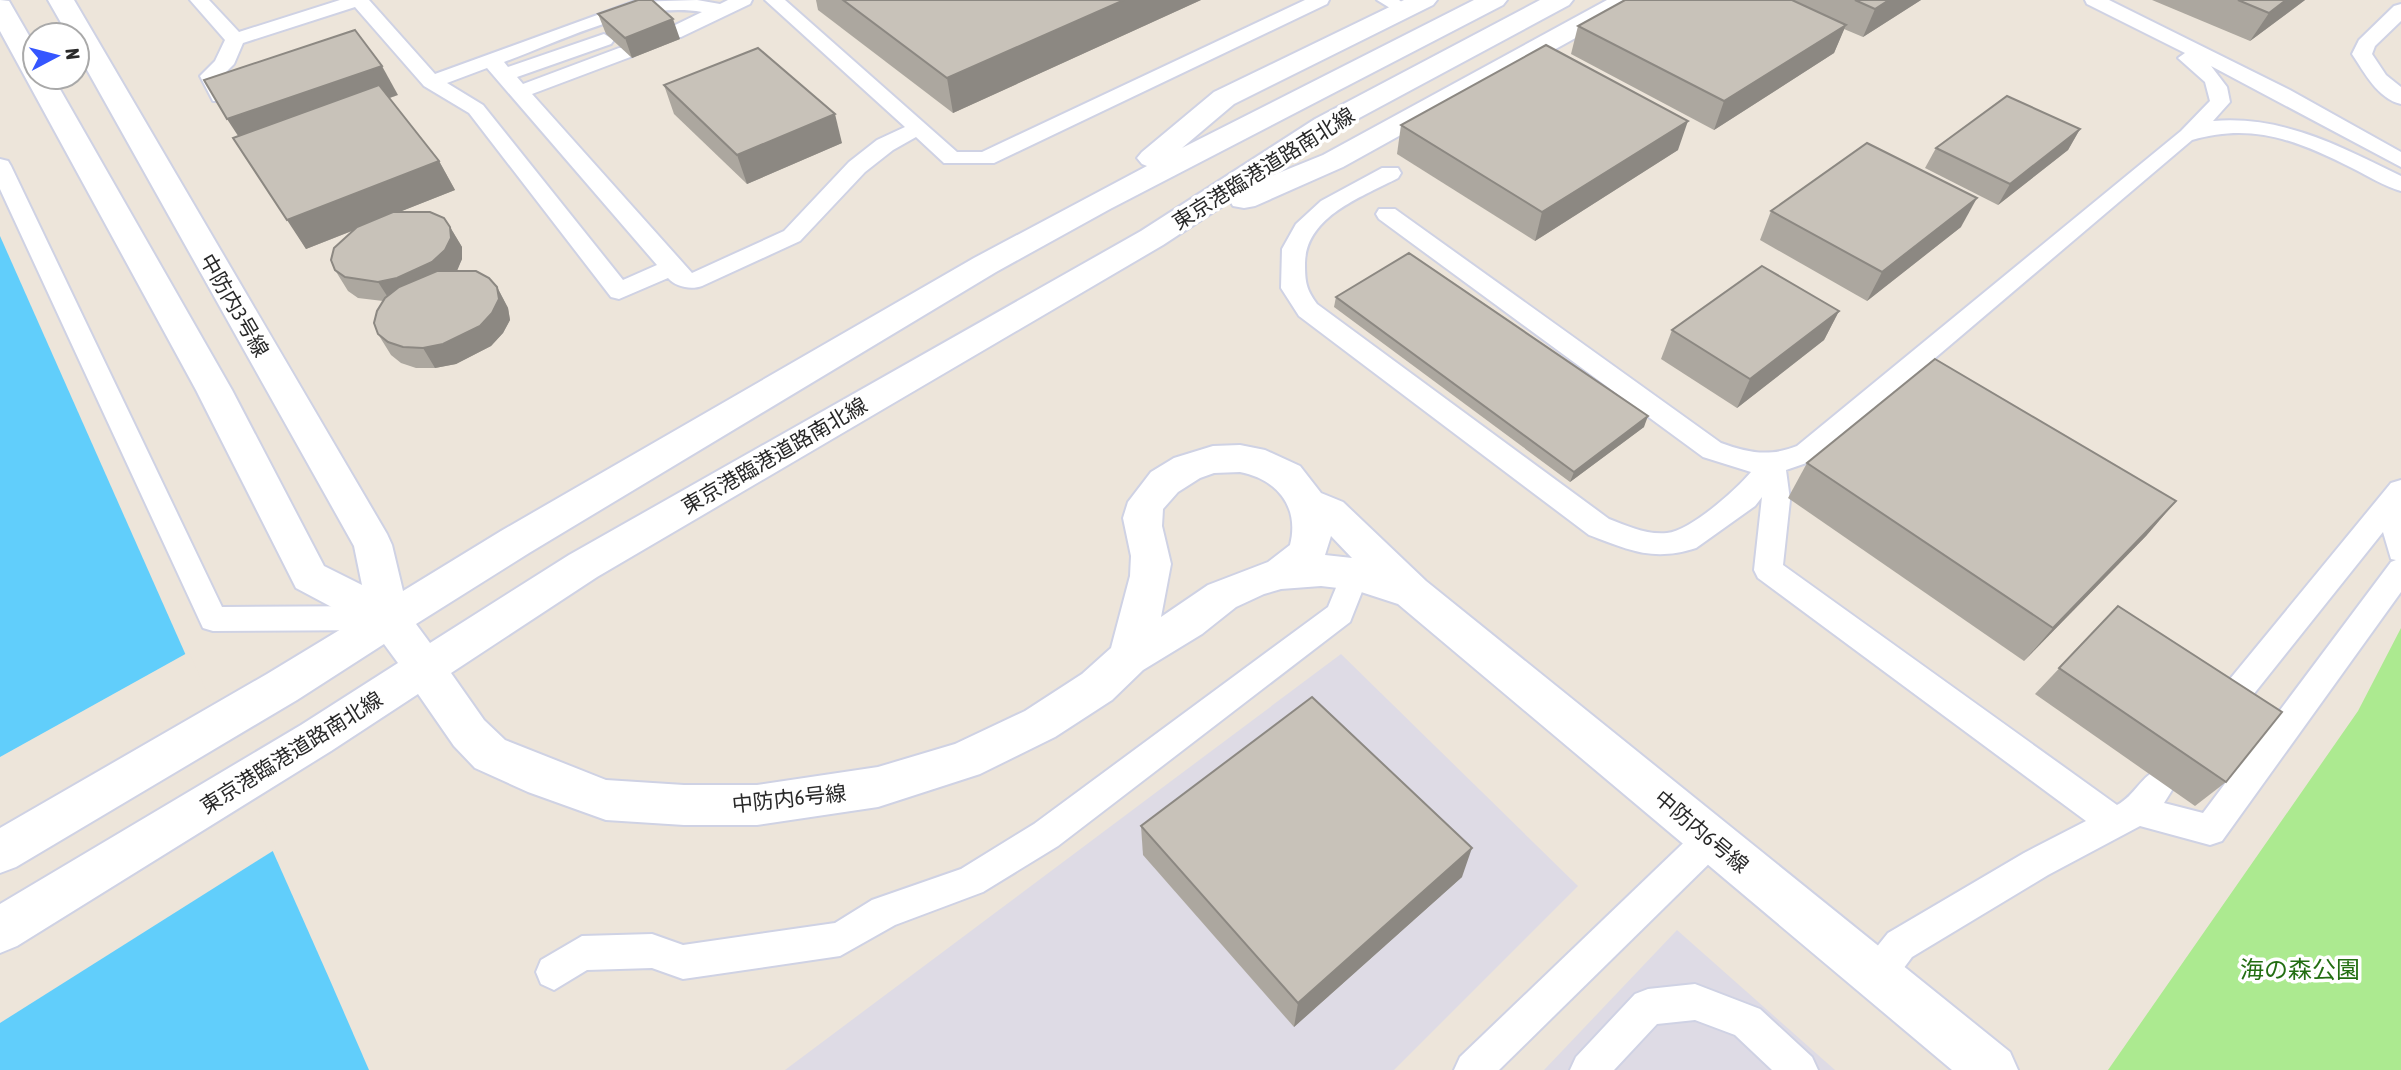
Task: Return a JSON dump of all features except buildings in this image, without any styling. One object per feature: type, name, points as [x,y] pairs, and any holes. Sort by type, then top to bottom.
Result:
[{"type":"street","name":"中防内3号線","points":[[61,0],[373,545],[389,618],[426,668]]},
{"type":"street","name":"東京港臨港道路南北線","points":[[0,852],[251,705],[389,618],[973,271],[1099,202],[1494,0]]},
{"type":"street","name":"東京港臨港道路南北線","points":[[0,930],[281,759],[583,566],[1152,239],[1325,125],[1560,0]]},
{"type":"street","points":[[1152,239],[1333,161],[1626,0]]},
{"type":"street","points":[[1099,202],[1224,98],[1404,3]]},
{"type":"street","points":[[0,7],[21,45]]},
{"type":"street","name":"中防内3号線","points":[[47,91],[214,390],[310,577],[389,618]]},
{"type":"street","points":[[1128,657],[1146,605],[1152,562],[1142,530],[1146,504],[1169,479],[1193,464],[1249,458],[1279,469],[1298,486],[1310,504],[1313,528],[1307,553],[1281,573]]},
{"type":"street","name":"中防内6号線","points":[[1310,504],[1330,512],[1412,592],[1992,1070]]},
{"type":"street","points":[[1128,657],[1188,622],[1222,597],[1250,583],[1281,573],[1321,570],[1355,574],[1412,592]]},
{"type":"street","name":"中防内6号線","points":[[426,668],[469,733],[489,754],[544,778],[606,800],[684,806],[757,805],[878,787],[965,760],[1040,724],[1097,687],[1128,657]]},
{"type":"lane","points":[[199,0],[235,39]]},
{"type":"lane","points":[[220,97],[209,76],[224,64],[235,39],[359,0],[431,82],[476,109],[619,291],[672,267]]},
{"type":"lane","points":[[674,33],[743,0]]},
{"type":"lane","points":[[774,0],[952,158],[986,158],[1320,0]]},
{"type":"lane","points":[[2094,0],[2283,94],[2401,161]]},
{"type":"lane","points":[[506,76],[636,4],[682,4],[722,10]]},
{"type":"lane","points":[[657,19],[672,14],[722,10]]},
{"type":"lane","points":[[2401,10],[2365,44],[2362,54],[2379,79],[2401,99]]},
{"type":"lane","points":[[1387,214],[1712,450],[1736,460],[1761,465],[1786,463],[1806,453],[2185,136],[2220,102],[2216,82],[2188,58],[2121,14]]},
{"type":"lane","points":[[506,76],[610,38]]},
{"type":"lane","points":[[431,82],[506,76],[626,52]]},
{"type":"lane","points":[[506,76],[681,278],[694,281],[792,236],[865,160],[885,145],[917,129]]},
{"type":"lane","points":[[2185,136],[2218,124],[2264,126],[2307,140],[2401,184]]},
{"type":"lane","points":[[0,166],[213,619],[389,618]]},
{"type":"lane","points":[[1390,173],[1329,206],[1304,229],[1294,249],[1293,288],[1308,310],[1600,527],[1642,544],[1667,544],[1686,540],[1745,499],[1772,464]]},
{"type":"lane","points":[[1772,464],[1776,500],[1768,570],[2126,817],[2210,830],[2401,570]]},
{"type":"lane","points":[[2396,497],[2401,551]]},
{"type":"lane","points":[[2218,716],[2396,497]]},
{"type":"lane","points":[[554,972],[582,953],[652,951],[682,962],[840,939],[884,912],[971,881],[1046,835],[1340,614],[1355,574]]},
{"type":"lane","points":[[1876,976],[1900,944],[2036,864],[2126,817],[2161,782]]},
{"type":"lane","points":[[1473,1070],[1712,838]]},
{"type":"lane","points":[[1590,1070],[1648,1007],[1695,1002],[1747,1022],[1799,1070]]},
{"type":"shaded area","points":[[1341,654],[1578,886],[1394,1070],[785,1070]]},
{"type":"shaded area","points":[[1677,930],[1835,1070],[1544,1070]]},
{"type":"green space","name":"海の森公園","points":[[2401,628],[2401,1070],[2108,1070],[2358,711]]},
{"type":"water","points":[[0,236],[329,978],[369,1070],[0,1070]]},
{"type":"pier","points":[[189,652],[276,849],[0,1023],[0,757]]}]
